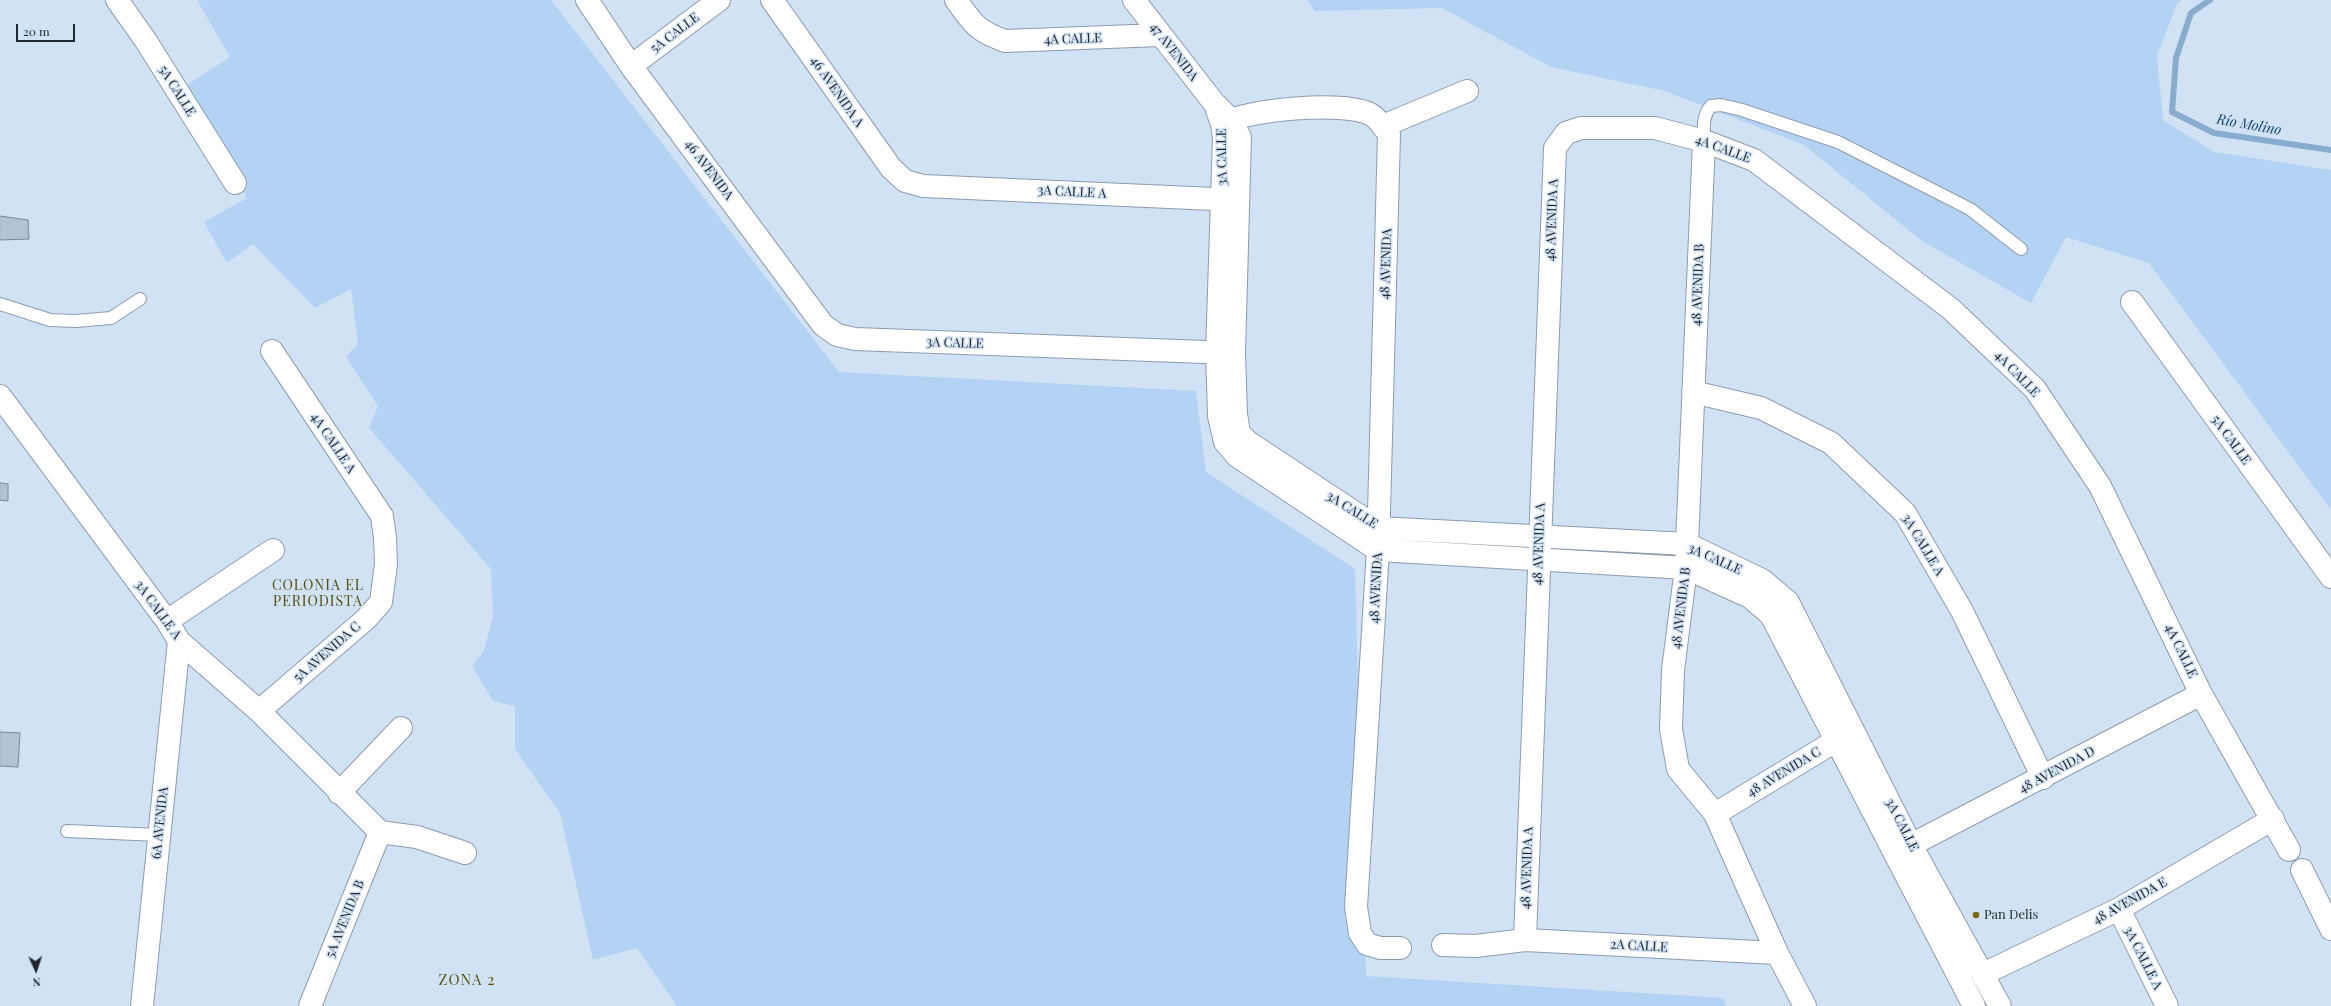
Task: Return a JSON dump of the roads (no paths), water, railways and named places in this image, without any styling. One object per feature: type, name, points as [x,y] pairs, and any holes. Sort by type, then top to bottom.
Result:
[{"type":"street","name":"5A CALLE","points":[[117,0],[146,41],[234,183]]},
{"type":"street","name":"46 AVENIDA","points":[[587,0],[631,66],[823,325],[837,335]]},
{"type":"street","name":"5A CALLE","points":[[631,66],[719,0]]},
{"type":"street","name":"46 AVENIDA A","points":[[772,0],[891,168],[905,181]]},
{"type":"street","name":"4A CALLE","points":[[956,0],[974,26],[988,35],[1005,41],[1160,35]]},
{"type":"street","name":"47 AVENIDA","points":[[1134,0],[1214,103]]},
{"type":"street","points":[[1226,121],[1278,110],[1338,107],[1371,114],[1383,126],[1467,91]]},
{"type":"street","name":"3A CALLE","points":[[1214,103],[1226,121],[1231,200],[1226,353],[1219,416],[1225,442],[1236,456],[1378,550],[1687,544],[1762,580],[1788,602],[1845,735],[1974,1006]]},
{"type":"street","name":"48 AVENIDA","points":[[1383,126],[1389,134],[1390,144],[1378,550],[1356,907],[1360,933],[1367,944],[1380,948],[1400,948]]},
{"type":"street","name":"4A CALLE","points":[[1555,148],[1566,133],[1582,128],[1655,128],[1704,141],[1754,160],[1951,310],[2035,390],[2100,486],[2201,694],[2290,850]]},
{"type":"street","name":"48 AVENIDA B","points":[[1704,141],[1686,568],[1673,670],[1671,729],[1678,769],[1715,814],[1777,953]]},
{"type":"street","name":"48 AVENIDA A","points":[[1525,940],[1555,148]]},
{"type":"street","name":"3A CALLE A","points":[[905,181],[923,186],[1231,200]]},
{"type":"street","name":"5A CALLE","points":[[2132,302],[2331,577]]},
{"type":"street","name":"3A CALLE","points":[[837,335],[855,339],[1226,353]]},
{"type":"street","name":"4A CALLE A","points":[[272,351],[382,516],[385,538]]},
{"type":"street","name":"3A CALLE","points":[[1226,353],[1239,433],[1248,442],[1378,528],[1686,568],[1750,597],[1771,615],[1845,735],[1911,845],[2000,1006]]},
{"type":"street","name":"3A CALLE A","points":[[1693,392],[1761,408],[1831,443],[1905,513],[1962,611],[2043,778]]},
{"type":"street","name":"3A CALLE A","points":[[0,396],[167,621],[179,640],[259,711],[339,793],[380,832]]},
{"type":"street","name":"5A AVENIDA C","points":[[259,711],[366,619],[381,602],[386,564],[385,538]]},
{"type":"street","points":[[167,621],[274,550]]},
{"type":"street","name":"6A AVENIDA","points":[[142,1006],[179,640]]},
{"type":"street","name":"48 AVENIDA D","points":[[1911,845],[2043,778],[2201,694]]},
{"type":"street","points":[[339,793],[401,728]]},
{"type":"street","name":"48 AVENIDA C","points":[[1715,814],[1845,735]]},
{"type":"street","name":"48 AVENIDA E","points":[[1982,974],[2119,910],[2273,819]]},
{"type":"street","points":[[380,832],[417,837],[465,853]]},
{"type":"street","name":"5A AVENIDA B","points":[[310,1006],[380,832]]},
{"type":"street","points":[[2302,870],[2331,929]]},
{"type":"street","name":"3A CALLE A","points":[[2119,910],[2168,1006]]},
{"type":"street","name":"2A CALLE","points":[[1443,945],[1476,946],[1525,940],[1777,953]]},
{"type":"street","points":[[1777,953],[1805,1006]]},
{"type":"lane","points":[[1704,141],[1704,122],[1706,112],[1711,106],[1721,105],[1771,118],[1838,142],[1970,209],[2021,249]]},
{"type":"lane","points":[[0,304],[50,320],[76,321],[111,318],[140,299]]},
{"type":"lane","points":[[68,831],[159,835]]},
{"type":"waterway","name":"Río Molino","points":[[2210,0],[2191,13],[2176,58],[2172,112],[2214,133],[2331,150]]},
{"type":"place","name":"Pan Delis","points":[[1976,915]]},
{"type":"district","name":"COLONIA EL PERIODISTA","points":[[318,594]]},
{"type":"district","name":"ZONA 2","points":[[467,980]]}]
